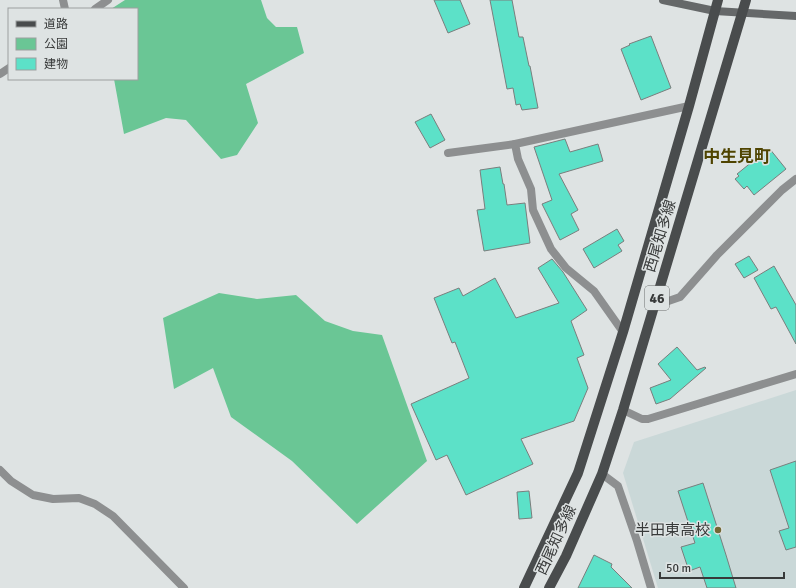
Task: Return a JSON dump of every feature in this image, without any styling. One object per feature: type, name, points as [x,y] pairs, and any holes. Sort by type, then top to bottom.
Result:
[{"type":"main road","points":[[663,0],[715,11],[796,16]]},
{"type":"main road","name":"西尾知多線","points":[[524,588],[578,473],[623,332],[689,106],[718,0]]},
{"type":"main road","name":"西尾知多線","points":[[549,588],[566,556],[602,474],[623,410],[746,0]]},
{"type":"street","points":[[96,8],[108,0]]},
{"type":"street","points":[[448,153],[515,144],[689,106]]},
{"type":"street","points":[[515,144],[518,159],[531,189],[533,210],[551,249],[566,268],[594,291],[623,332]]},
{"type":"street","points":[[654,306],[680,297],[717,255],[782,190],[796,179]]},
{"type":"street","points":[[623,410],[642,419],[648,419],[796,374]]},
{"type":"street","points":[[0,470],[11,481],[34,495],[53,499],[79,498],[95,504],[113,516],[184,588]]},
{"type":"street","points":[[602,474],[618,486],[651,588]]},
{"type":"shaded area","name":"半田東高校","points":[[796,390],[796,588],[658,588],[623,473],[634,442]]},
{"type":"green space","points":[[125,0],[261,0],[267,18],[276,27],[297,27],[304,53],[246,84],[258,123],[237,155],[221,159],[186,120],[166,118],[124,134],[114,80],[138,80],[138,8],[113,8]]},
{"type":"green space","points":[[219,293],[257,299],[296,295],[325,321],[353,331],[382,335],[427,461],[357,524],[292,461],[231,417],[213,368],[174,389],[163,318]]},
{"type":"building","points":[[434,0],[460,0],[470,24],[448,33]]},
{"type":"building","points":[[490,0],[512,0],[519,37],[523,37],[530,66],[538,108],[522,110],[520,104],[516,105],[513,88],[507,89]]},
{"type":"building","points":[[651,36],[671,88],[641,100],[621,49],[630,45],[629,44]]},
{"type":"building","points":[[431,114],[445,140],[430,148],[415,122]]},
{"type":"building","points":[[565,139],[570,152],[598,144],[603,161],[559,174],[578,210],[571,214],[579,230],[560,240],[542,204],[552,200],[534,147]]},
{"type":"building","points":[[769,148],[786,169],[754,195],[747,186],[744,189],[735,179],[739,176],[737,174]]},
{"type":"building","points":[[500,167],[507,205],[525,203],[530,243],[484,251],[477,210],[485,209],[480,170]]},
{"type":"building","points":[[617,229],[624,241],[618,245],[622,251],[594,268],[583,249]]},
{"type":"building","points":[[749,256],[758,270],[744,278],[735,264]]},
{"type":"building","points":[[552,259],[563,272],[587,310],[571,321],[584,355],[577,358],[588,388],[574,421],[521,439],[533,464],[466,495],[447,455],[436,460],[411,404],[469,378],[455,342],[452,343],[434,298],[459,288],[463,296],[495,278],[516,318],[559,303],[538,268]]},
{"type":"building","points":[[774,266],[796,305],[796,344],[776,307],[771,309],[754,278]]},
{"type":"building","points":[[677,347],[697,370],[706,368],[670,399],[656,404],[650,388],[671,380],[658,364]]},
{"type":"building","points":[[796,461],[796,547],[786,550],[779,531],[789,528],[770,470]]},
{"type":"building","points":[[703,483],[736,588],[707,588],[700,567],[689,571],[681,547],[695,543],[678,491]]},
{"type":"building","points":[[529,491],[532,518],[519,519],[517,492]]},
{"type":"building","points":[[594,555],[612,564],[611,567],[632,588],[578,588]]},
{"type":"place","name":"半田東高校","points":[[718,530]]},
{"type":"district","name":"中生見町","points":[[737,156]]}]
